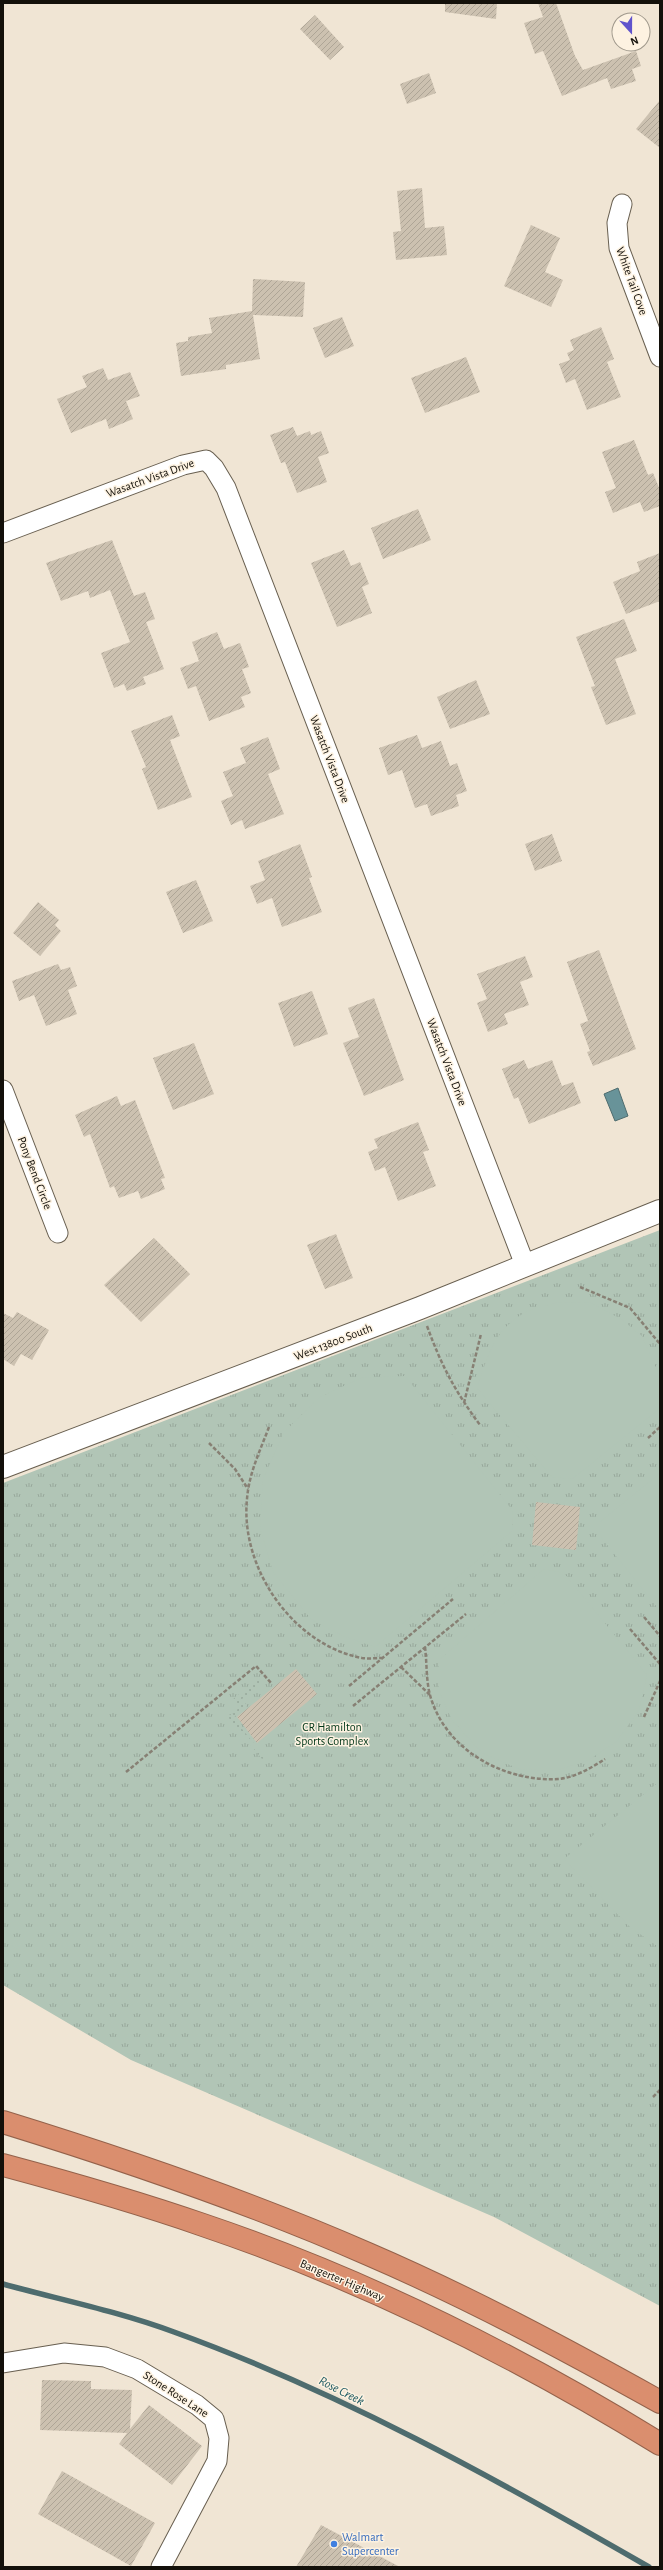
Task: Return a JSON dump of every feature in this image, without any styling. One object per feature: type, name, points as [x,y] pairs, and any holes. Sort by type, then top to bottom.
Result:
[{"type":"highway","points":[[3,2122],[208,2191],[368,2254],[565,2349],[660,2402]]},
{"type":"highway","name":"Bangerter Highway","points":[[3,2165],[128,2200],[197,2223],[337,2276],[467,2337],[616,2417],[660,2444]]},
{"type":"highway","points":[[616,2417],[660,2452]]},
{"type":"street","name":"White Tail Cove","points":[[622,204],[617,223],[619,248],[660,357]]},
{"type":"street","name":"Wasatch Vista Drive","points":[[3,533],[183,465],[206,460],[214,468],[229,496],[525,1264]]},
{"type":"street","name":"Pony Bend Circle","points":[[3,1090],[58,1233]]},
{"type":"street","name":"West 13800 South","points":[[3,1467],[420,1308],[525,1264],[660,1211]]},
{"type":"street","name":"Stone Rose Lane","points":[[3,2363],[64,2353],[105,2357],[137,2369],[197,2405],[214,2419],[219,2442],[217,2461],[161,2567]]},
{"type":"path","points":[[580,1287],[630,1308],[660,1344]]},
{"type":"path","points":[[425,1321],[438,1356],[455,1392],[480,1426]]},
{"type":"path","points":[[464,1403],[481,1334]]},
{"type":"path","points":[[269,1427],[251,1471],[248,1489],[247,1532],[255,1560],[269,1589],[288,1615],[315,1638],[363,1658],[384,1658]]},
{"type":"path","points":[[648,1438],[660,1427]]},
{"type":"path","points":[[209,1443],[235,1469],[248,1489]]},
{"type":"path","points":[[349,1686],[454,1599]]},
{"type":"path","points":[[353,1706],[466,1614]]},
{"type":"path","points":[[644,1617],[660,1636]]},
{"type":"path","points":[[630,1629],[660,1664]]},
{"type":"path","points":[[425,1647],[430,1695]]},
{"type":"path","points":[[126,1772],[256,1666],[271,1683]]},
{"type":"path","points":[[401,1667],[430,1695],[449,1731],[468,1751],[493,1768],[524,1778],[559,1779],[588,1770],[605,1759]]},
{"type":"path","points":[[644,1717],[660,1681]]},
{"type":"path","points":[[653,2097],[660,2090]]},
{"type":"green space","name":"CR Hamilton Sports Complex","points":[[660,1230],[660,2306],[494,2217],[131,2060],[3,1985],[3,1483]]},
{"type":"green space","points":[[559,1302],[591,1303],[621,1319],[642,1336],[657,1370],[658,1410],[572,1479],[552,1477],[477,1388],[489,1354],[499,1335],[506,1327],[526,1312],[538,1307]]},
{"type":"green space","points":[[405,1376],[513,1511],[512,1531],[375,1647],[343,1636],[311,1619],[273,1572],[260,1528],[263,1479],[284,1432],[320,1397],[361,1378]]},
{"type":"green space","points":[[660,1473],[660,1611],[600,1536],[600,1522]]},
{"type":"green space","points":[[544,1569],[564,1573],[647,1675],[639,1710],[617,1741],[589,1760],[555,1771],[519,1769],[482,1753],[452,1720],[439,1691],[439,1660]]},
{"type":"green space","points":[[258,1679],[261,1683],[242,1699],[247,1706],[233,1718],[265,1757],[262,1759],[228,1717],[239,1708],[232,1700]]},
{"type":"green space","points":[[660,1781],[660,1948],[630,1927],[564,1859]]},
{"type":"water","points":[[618,1088],[628,1116],[615,1121],[604,1094]]},
{"type":"building","points":[[445,3],[497,3],[496,19],[445,12]]},
{"type":"building","points":[[538,3],[556,3],[575,56],[583,70],[636,52],[641,66],[632,69],[636,81],[611,89],[607,78],[562,96],[543,51],[535,54],[524,23],[543,17]]},
{"type":"building","points":[[315,15],[344,47],[330,60],[300,29]]},
{"type":"building","points":[[429,73],[436,93],[407,104],[400,84]]},
{"type":"building","points":[[660,100],[660,148],[636,129]]},
{"type":"building","points":[[422,188],[425,228],[444,226],[447,255],[396,260],[393,232],[401,231],[397,191]]},
{"type":"building","points":[[531,225],[560,238],[545,272],[563,280],[551,307],[504,286]]},
{"type":"building","points":[[253,279],[305,282],[303,317],[253,315],[260,359],[226,365],[226,369],[181,376],[176,343],[188,341],[188,337],[212,333],[209,318],[252,311]]},
{"type":"building","points":[[342,317],[354,346],[325,358],[313,328]]},
{"type":"building","points":[[601,327],[614,359],[607,362],[621,397],[587,410],[575,379],[566,383],[559,364],[570,360],[567,353],[574,350],[570,340]]},
{"type":"building","points":[[466,357],[480,392],[425,413],[411,378]]},
{"type":"building","points":[[103,368],[108,380],[130,372],[140,396],[126,401],[133,419],[109,429],[106,419],[71,433],[57,399],[87,387],[82,376]]},
{"type":"building","points":[[293,427],[297,436],[310,431],[311,435],[321,431],[329,453],[318,457],[327,482],[297,493],[285,462],[281,463],[270,435]]},
{"type":"building","points":[[634,440],[648,475],[653,473],[660,490],[660,506],[644,512],[640,502],[613,513],[605,492],[616,488],[602,452]]},
{"type":"building","points":[[418,509],[431,540],[383,559],[371,528]]},
{"type":"building","points":[[112,540],[134,596],[145,592],[155,619],[146,622],[164,669],[143,677],[146,684],[127,691],[124,684],[114,688],[101,653],[130,642],[110,590],[90,598],[88,591],[61,601],[46,563]]},
{"type":"building","points":[[344,550],[351,566],[360,562],[369,584],[362,587],[372,613],[337,627],[311,563]]},
{"type":"building","points":[[660,553],[660,601],[626,614],[613,582],[640,571],[637,562]]},
{"type":"building","points":[[624,619],[637,651],[615,659],[636,714],[606,725],[591,687],[595,686],[576,637]]},
{"type":"building","points":[[217,632],[224,649],[240,643],[249,667],[242,669],[251,693],[241,697],[245,707],[209,721],[196,686],[188,689],[180,668],[199,661],[192,642]]},
{"type":"building","points":[[476,680],[490,714],[450,729],[437,697]]},
{"type":"building","points":[[172,715],[180,736],[170,740],[192,797],[158,810],[142,769],[146,767],[131,731]]},
{"type":"building","points":[[417,735],[422,748],[441,741],[450,766],[457,763],[467,791],[456,795],[459,806],[431,816],[427,804],[415,808],[402,770],[388,775],[379,748]]},
{"type":"building","points":[[268,737],[280,769],[268,774],[284,814],[245,829],[242,820],[231,825],[221,801],[233,796],[223,772],[246,763],[240,748]]},
{"type":"building","points":[[552,834],[562,861],[535,871],[525,844]]},
{"type":"building","points":[[300,844],[312,877],[309,878],[322,912],[282,927],[272,898],[257,904],[250,886],[265,880],[258,861]]},
{"type":"building","points":[[196,880],[213,921],[183,933],[166,892]]},
{"type":"building","points":[[38,902],[59,920],[55,925],[61,931],[40,956],[13,933]]},
{"type":"building","points":[[599,950],[636,1049],[593,1066],[587,1052],[590,1051],[580,1024],[588,1021],[567,962]]},
{"type":"building","points":[[525,956],[533,977],[520,982],[529,1005],[504,1014],[508,1024],[488,1032],[477,1003],[487,999],[477,974]]},
{"type":"building","points":[[58,964],[61,970],[70,967],[77,986],[68,990],[77,1014],[46,1026],[34,995],[19,1001],[12,981]]},
{"type":"building","points":[[312,991],[328,1034],[294,1047],[278,1003]]},
{"type":"building","points":[[374,998],[404,1080],[364,1096],[343,1043],[359,1037],[348,1008]]},
{"type":"building","points":[[194,1043],[214,1094],[173,1110],[153,1058]]},
{"type":"building","points":[[524,1060],[528,1069],[552,1060],[562,1086],[573,1082],[581,1103],[529,1124],[518,1097],[514,1099],[502,1069]]},
{"type":"building","points":[[117,1096],[121,1106],[135,1100],[165,1178],[161,1179],[165,1189],[141,1199],[138,1191],[119,1198],[114,1186],[110,1188],[90,1134],[84,1137],[75,1115]]},
{"type":"building","points":[[418,1122],[429,1150],[423,1152],[436,1186],[398,1201],[385,1167],[375,1171],[368,1152],[378,1148],[374,1139]]},
{"type":"building","points":[[336,1234],[353,1278],[325,1289],[307,1245]]},
{"type":"building","points":[[154,1238],[190,1274],[141,1322],[104,1285]]},
{"type":"building","points":[[17,1312],[49,1330],[32,1360],[21,1354],[14,1366],[3,1359],[3,1313],[13,1318]]},
{"type":"building","points":[[536,1502],[580,1507],[576,1550],[532,1545]]},
{"type":"building","points":[[296,1669],[317,1694],[257,1743],[237,1717]]},
{"type":"building","points":[[42,2380],[91,2381],[91,2389],[132,2390],[130,2429],[149,2405],[202,2446],[172,2485],[119,2444],[127,2433],[40,2430]]},
{"type":"building","points":[[62,2471],[155,2523],[131,2566],[38,2514]]},
{"type":"building","name":"Walmart Supercenter","points":[[321,2525],[400,2567],[296,2567]]},
{"type":"waterway","name":"Rose Creek","points":[[3,2284],[111,2312],[154,2325],[236,2356],[297,2382],[416,2439],[475,2470],[649,2567]]},
{"type":"place","name":"Walmart Supercenter","points":[[334,2544]]}]
